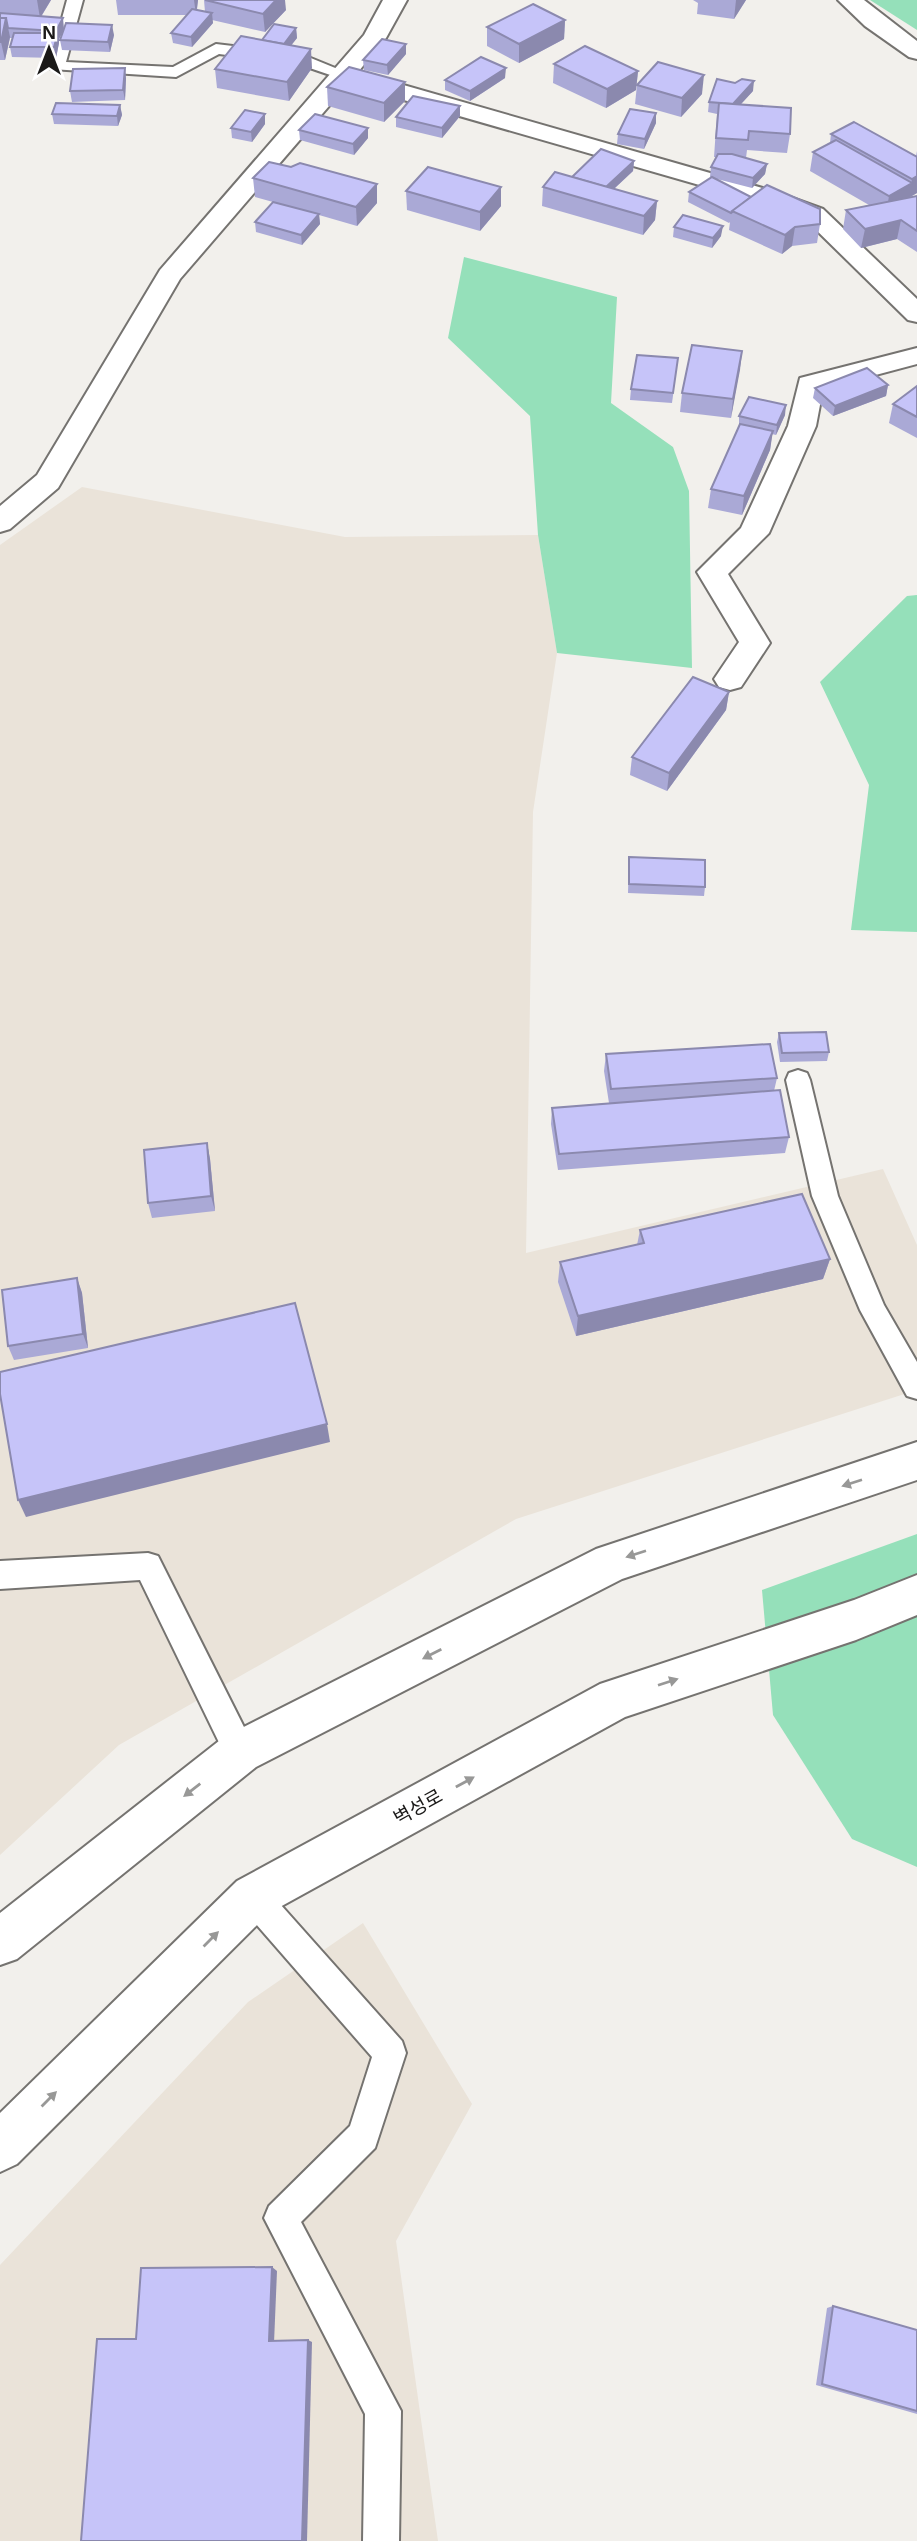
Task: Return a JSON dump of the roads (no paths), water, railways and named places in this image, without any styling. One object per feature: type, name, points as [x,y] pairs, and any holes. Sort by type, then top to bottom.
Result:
[{"type":"street","points":[[0,522],[48,481],[169,276],[374,38],[395,0]]},
{"type":"street","points":[[850,0],[873,21],[917,52]]},
{"type":"street","points":[[342,74],[764,196],[814,214],[917,314]]},
{"type":"street","points":[[730,679],[755,643],[712,572],[754,533],[802,426],[810,384],[917,356]]},
{"type":"street","points":[[0,1942],[240,1752],[611,1563],[917,1461]]},
{"type":"street","name":"벽성로","points":[[0,2147],[253,1897],[615,1699],[856,1620],[917,1595]]},
{"type":"lane","points":[[75,0],[57,66],[176,72],[216,49],[301,59],[342,74]]},
{"type":"lane","points":[[798,1080],[825,1196],[873,1310],[917,1387]]},
{"type":"lane","points":[[0,1575],[148,1566],[240,1752]]},
{"type":"lane","points":[[253,1897],[390,2053],[363,2136],[281,2218],[383,2411],[381,2541]]}]
